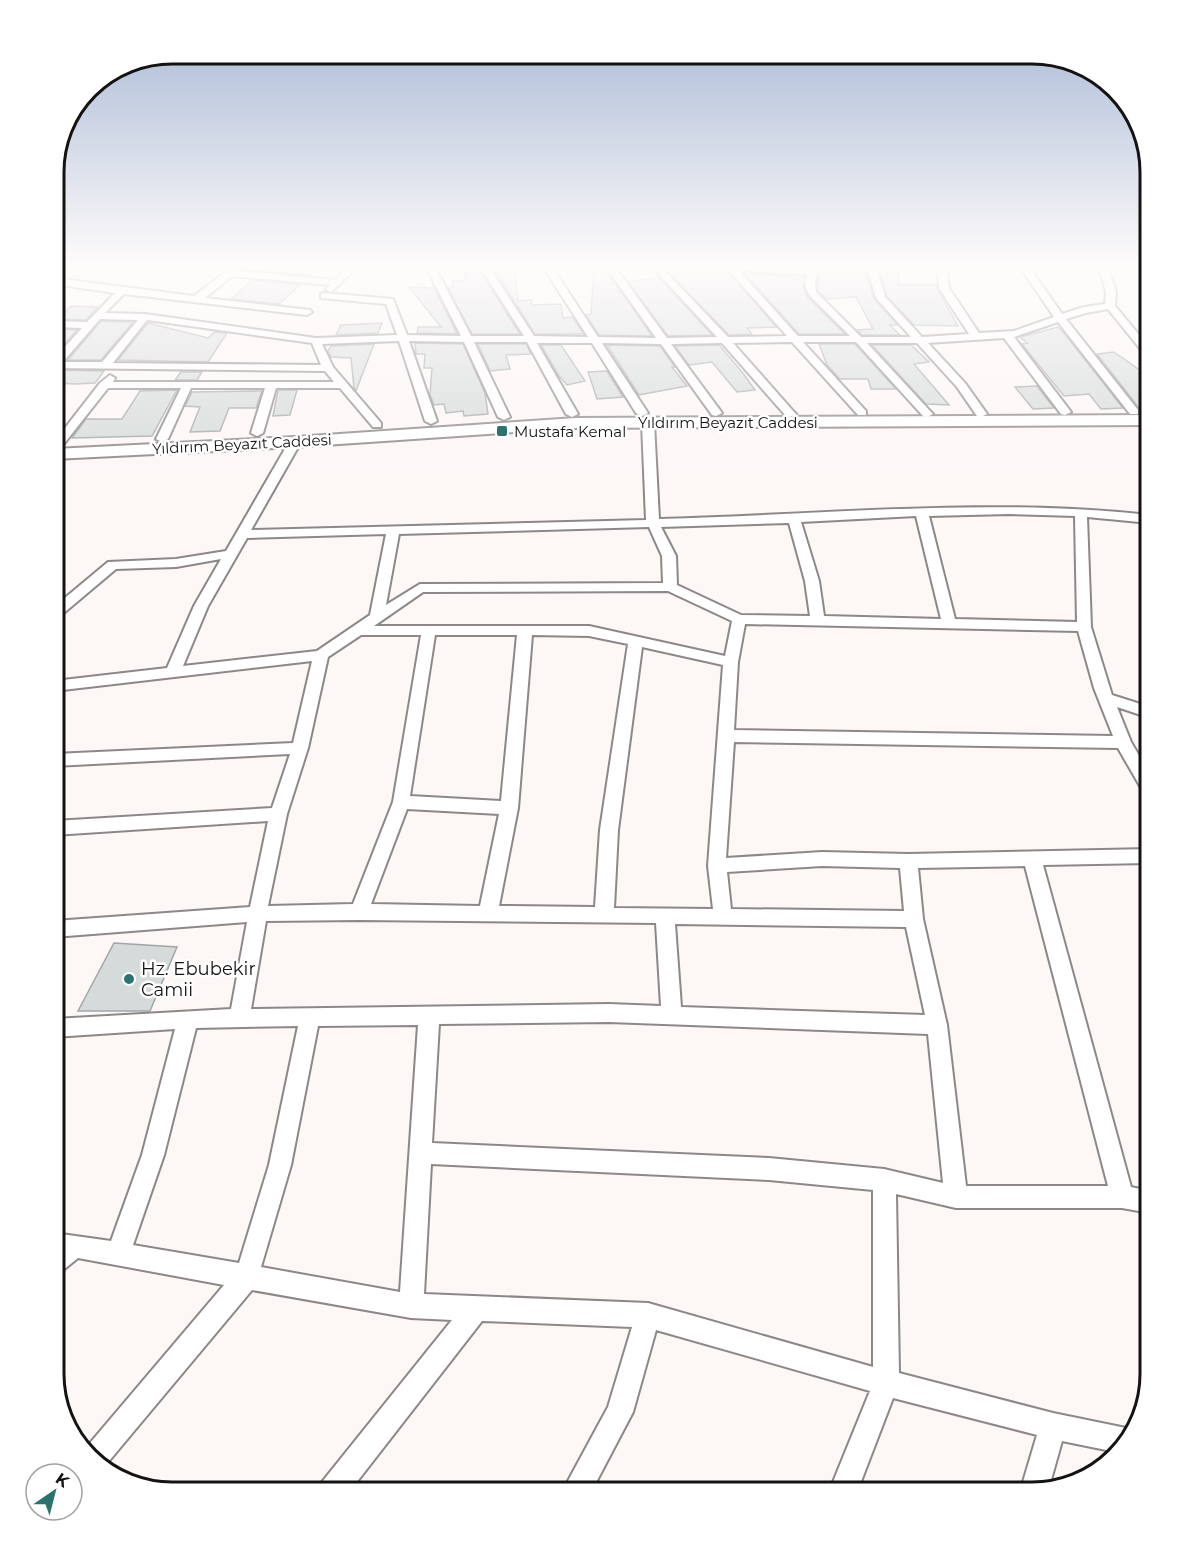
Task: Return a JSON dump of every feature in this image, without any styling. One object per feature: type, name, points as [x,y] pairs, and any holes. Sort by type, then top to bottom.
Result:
[{"type":"main road","points":[[65,445],[572,414],[645,418],[716,413],[981,414],[1140,411]]},
{"type":"main road","name":"Yıldırım Beyazıt Caddesi","points":[[65,446],[295,442],[645,418],[1140,420]]},
{"type":"street","points":[[65,353],[76,339]]},
{"type":"street","points":[[105,365],[127,339]]},
{"type":"street","points":[[304,339],[316,341],[370,339]]},
{"type":"street","points":[[404,339],[409,362],[431,421]]},
{"type":"street","points":[[468,339],[504,417]]},
{"type":"street","points":[[477,339],[594,341],[785,339]]},
{"type":"street","points":[[796,339],[862,413]]},
{"type":"street","points":[[805,339],[945,339]]},
{"type":"street","points":[[1010,339],[1065,412]]},
{"type":"street","points":[[1079,339],[1140,409]]},
{"type":"street","points":[[531,340],[572,414]]},
{"type":"street","points":[[724,340],[790,414]]},
{"type":"street","points":[[859,340],[927,414]]},
{"type":"street","points":[[921,340],[960,385],[981,414]]},
{"type":"street","points":[[316,341],[328,368],[377,425]]},
{"type":"street","points":[[594,341],[645,418],[653,523],[669,556],[670,587]]},
{"type":"street","points":[[664,341],[716,413]]},
{"type":"street","points":[[65,365],[328,368]]},
{"type":"street","points":[[65,435],[120,365]]},
{"type":"street","points":[[104,385],[342,385]]},
{"type":"street","points":[[162,439],[187,386]]},
{"type":"street","points":[[257,433],[271,386]]},
{"type":"street","points":[[173,672],[201,606],[295,442]]},
{"type":"street","points":[[242,534],[794,519],[922,513],[1081,513],[1140,518]]},
{"type":"street","points":[[922,513],[949,624]]},
{"type":"street","points":[[1081,513],[1084,627],[1106,698],[1123,742],[1140,772]]},
{"type":"street","points":[[794,519],[812,581],[818,621]]},
{"type":"street","points":[[377,617],[394,529]]},
{"type":"street","points":[[65,605],[113,565],[176,563],[230,555]]},
{"type":"street","points":[[65,685],[321,655],[420,588],[670,587],[739,619],[1084,627]]},
{"type":"street","points":[[723,916],[717,866],[731,662],[739,619]]},
{"type":"street","points":[[358,630],[589,631],[731,662]]},
{"type":"street","points":[[359,912],[401,802],[429,630]]},
{"type":"street","points":[[488,914],[510,808],[525,631]]},
{"type":"street","points":[[604,915],[609,830],[636,641]]},
{"type":"street","points":[[239,1018],[256,914],[278,814],[300,748],[321,655]]},
{"type":"street","points":[[1106,698],[1140,710]]},
{"type":"street","points":[[726,736],[1123,742]]},
{"type":"street","points":[[65,759],[300,748]]},
{"type":"street","points":[[401,802],[510,808]]},
{"type":"street","points":[[64,827],[278,814]]},
{"type":"street","points":[[717,866],[822,859],[908,861],[1140,856]]},
{"type":"street","points":[[1032,858],[1122,1197]]},
{"type":"street","points":[[908,861],[914,919],[937,1025],[956,1197]]},
{"type":"street","points":[[64,928],[256,914],[359,912],[914,919]]},
{"type":"street","points":[[665,916],[672,1016]]},
{"type":"street","points":[[64,1027],[188,1019],[609,1013],[937,1025]]},
{"type":"street","points":[[411,1306],[429,1016]]},
{"type":"street","points":[[99,1453],[246,1278],[280,1165],[310,1017]]},
{"type":"street","points":[[118,1255],[153,1155],[188,1019]]},
{"type":"street","points":[[419,1154],[769,1169],[884,1180],[956,1197],[1122,1197],[1140,1200]]},
{"type":"street","points":[[847,1482],[886,1383],[884,1180]]},
{"type":"street","points":[[64,1246],[411,1306],[648,1315],[886,1383],[1116,1440]]},
{"type":"street","points":[[340,1482],[476,1309]]},
{"type":"street","points":[[582,1482],[620,1412],[648,1315]]},
{"type":"street","points":[[1037,1482],[1053,1426]]},
{"type":"building","points":[[86,339],[119,339],[101,360],[68,360]]},
{"type":"building","points":[[135,339],[223,339],[208,362],[118,360]]},
{"type":"building","points":[[1023,339],[1069,339],[1123,408],[1101,409],[1089,394],[1064,396],[1022,344],[1027,343]]},
{"type":"building","points":[[415,343],[463,344],[485,393],[488,414],[464,416],[463,411],[446,413],[444,404],[434,405],[430,395],[432,368],[424,368],[425,354],[416,354]]},
{"type":"building","points":[[374,344],[356,391],[351,358],[331,357],[328,351],[331,346]]},
{"type":"building","points":[[478,344],[526,344],[531,354],[506,355],[510,369],[490,371]]},
{"type":"building","points":[[819,344],[855,344],[896,389],[871,389],[868,379],[840,379],[827,365]]},
{"type":"building","points":[[541,345],[561,345],[585,381],[567,385],[559,376]]},
{"type":"building","points":[[607,345],[660,346],[675,367],[672,367],[687,386],[639,395]]},
{"type":"building","points":[[719,345],[755,390],[737,392],[712,362],[689,365],[675,346]]},
{"type":"building","points":[[872,345],[911,345],[929,362],[914,364],[949,405],[926,404]]},
{"type":"building","points":[[1114,352],[1140,370],[1140,408],[1139,408],[1097,354]]},
{"type":"building","points":[[65,370],[104,371],[95,383],[65,383]]},
{"type":"building","points":[[607,371],[623,397],[597,399],[588,372]]},
{"type":"building","points":[[181,372],[202,372],[197,380],[175,380]]},
{"type":"building","points":[[1037,386],[1054,408],[1033,409],[1015,387]]},
{"type":"building","points":[[177,390],[152,436],[72,438],[86,419],[122,419],[140,391]]},
{"type":"building","points":[[278,390],[297,390],[290,415],[273,416]]},
{"type":"building","points":[[262,391],[256,408],[229,408],[220,431],[190,432],[200,407],[185,406],[192,392]]},
{"type":"building","name":"Hz. Ebubekir Camii","points":[[114,943],[177,947],[150,1011],[78,1011]]},
{"type":"place","name":"Mustafa Kemal","points":[[502,431]]},
{"type":"place","name":"Hz. Ebubekir Camii","points":[[129,979]]}]
